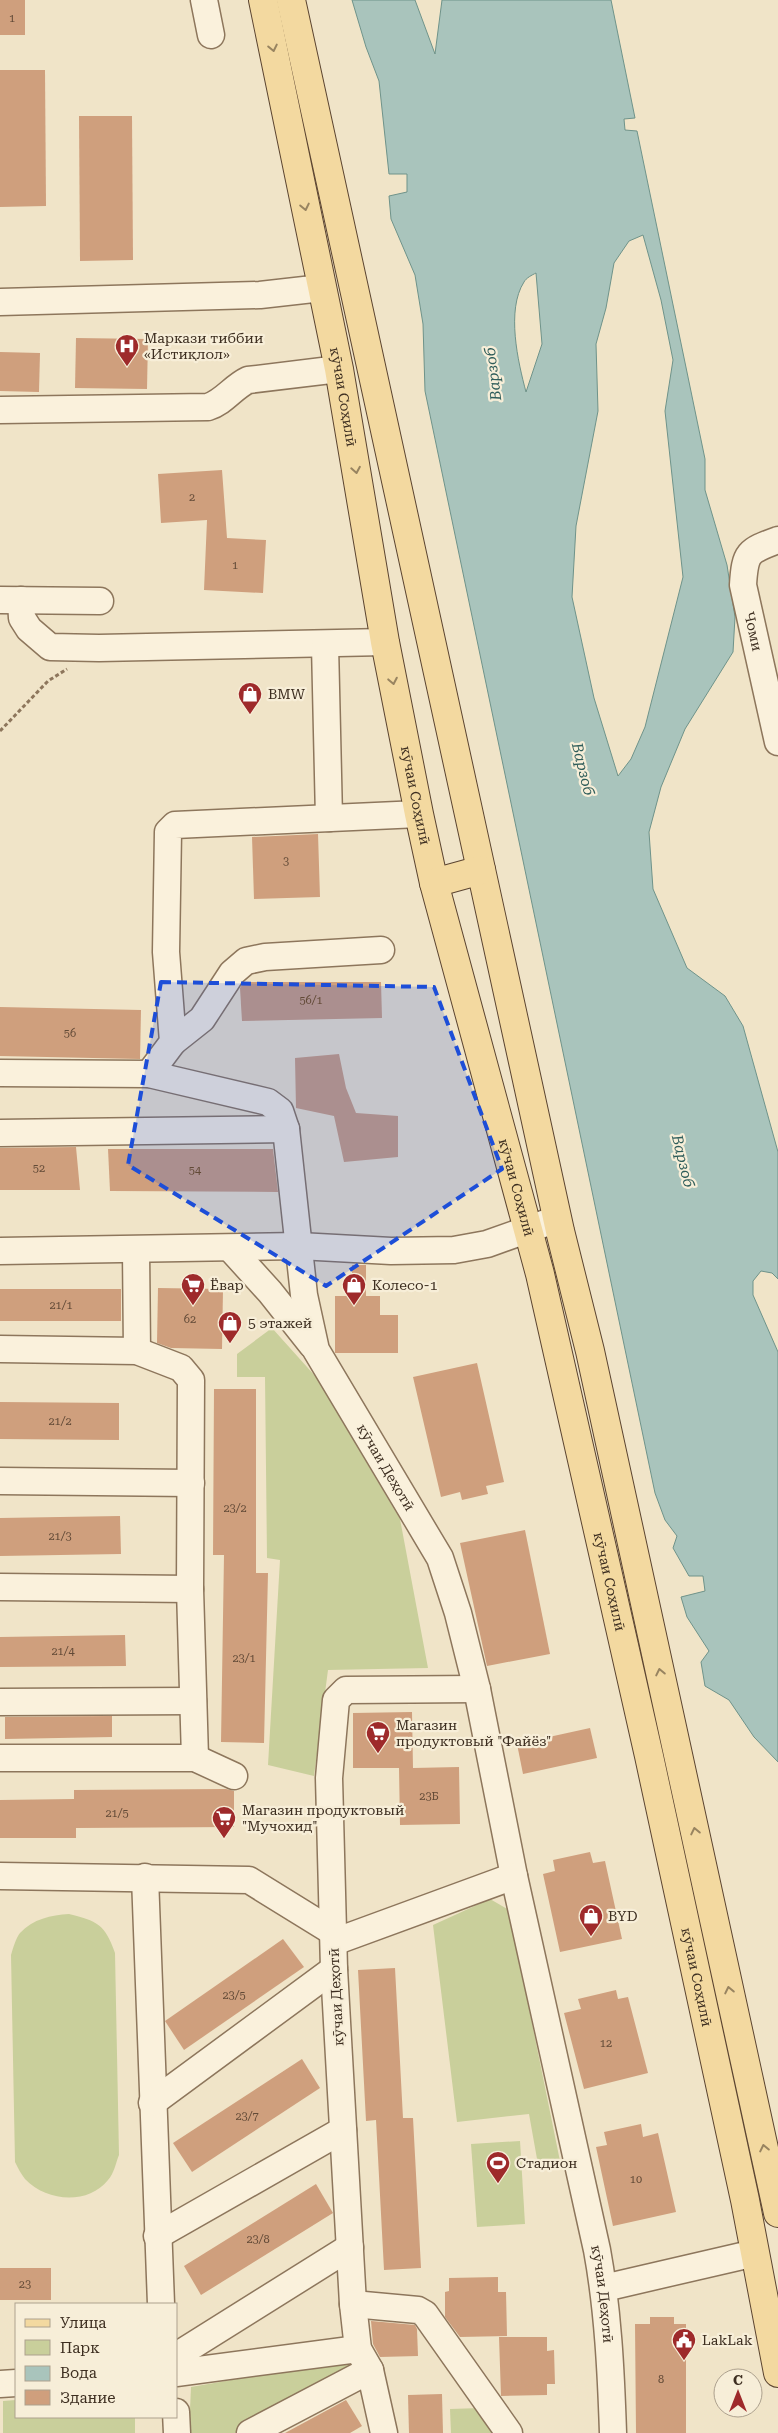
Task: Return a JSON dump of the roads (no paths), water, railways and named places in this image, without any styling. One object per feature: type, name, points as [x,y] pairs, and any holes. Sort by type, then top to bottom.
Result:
[{"type":"main road","name":"кӯчаи Соҳилӣ","points":[[263,0],[339,369],[385,642],[419,814],[434,883],[540,1274],[647,1746],[755,2253],[778,2373]]},
{"type":"main road","points":[[291,0],[558,1219],[590,1351],[778,2213]]},
{"type":"main road","points":[[434,883],[481,870]]},
{"type":"street","points":[[204,0],[211,35]]},
{"type":"street","points":[[0,302],[260,295],[322,288]]},
{"type":"street","points":[[0,410],[208,407],[216,404],[240,384],[248,380],[339,369]]},
{"type":"street","name":"Чоми","points":[[778,540],[754,549],[744,562],[743,585],[778,742]]},
{"type":"street","points":[[11,600],[29,629],[50,647],[325,645],[385,642]]},
{"type":"street","points":[[11,600],[100,601]]},
{"type":"street","points":[[325,645],[329,818]]},
{"type":"street","points":[[173,1042],[166,952],[166,864],[168,832],[170,828],[175,825],[419,814]]},
{"type":"street","points":[[149,1074],[173,1042],[202,1018],[232,973],[246,961],[265,957],[382,950]]},
{"type":"street","points":[[0,1074],[149,1074],[268,1102],[280,1111],[286,1129],[0,1133]]},
{"type":"street","name":"кӯчаи Деҳотӣ","points":[[286,1129],[304,1295],[316,1350],[440,1558],[458,1613],[477,1689],[514,1876],[604,2288],[611,2374],[613,2433]]},
{"type":"street","points":[[0,1251],[299,1246],[391,1250],[454,1250],[487,1244],[558,1219]]},
{"type":"street","points":[[230,1248],[316,1350]]},
{"type":"street","points":[[136,1250],[137,1351]]},
{"type":"street","points":[[0,1349],[137,1351],[181,1368],[191,1380],[190,1589],[195,1758]]},
{"type":"street","points":[[0,1481],[191,1483]]},
{"type":"street","points":[[0,1587],[190,1589]]},
{"type":"street","name":"кӯчаи Деҳотӣ","points":[[384,2433],[364,2359],[352,2304],[333,1937],[329,1778],[336,1700],[346,1690],[477,1689]]},
{"type":"street","points":[[0,1702],[193,1701]]},
{"type":"street","points":[[0,1758],[195,1758],[234,1776]]},
{"type":"street","points":[[0,1876],[249,1880],[333,1937],[514,1876]]},
{"type":"street","points":[[145,1877],[161,2303]]},
{"type":"street","points":[[152,2103],[334,1969]]},
{"type":"street","points":[[157,2236],[343,2130]]},
{"type":"street","points":[[178,2355],[350,2247]]},
{"type":"street","points":[[604,2288],[755,2253]]},
{"type":"street","points":[[352,2304],[418,2310],[425,2314],[508,2433]]},
{"type":"street","points":[[178,2373],[364,2359]]},
{"type":"street","points":[[250,2433],[364,2359]]},
{"type":"street","points":[[0,2384],[15,2383]]},
{"type":"street","points":[[177,2418],[178,2433]]},
{"type":"water","name":"Варзоб","points":[[352,0],[415,0],[435,54],[442,0],[611,0],[635,118],[624,119],[625,130],[637,131],[705,459],[705,490],[727,565],[735,617],[733,652],[685,729],[661,787],[649,832],[653,889],[687,968],[725,996],[743,1026],[778,1152],[778,1279],[772,1273],[761,1271],[753,1281],[753,1295],[778,1352],[778,1762],[754,1737],[729,1700],[705,1686],[701,1662],[709,1651],[687,1617],[681,1597],[705,1591],[703,1576],[689,1576],[673,1548],[677,1536],[665,1520],[655,1493],[425,391],[423,324],[415,275],[391,219],[389,196],[407,192],[407,174],[389,174],[379,81],[366,47]],"holes":[[[643,235],[661,300],[673,360],[665,411],[683,577],[645,727],[631,759],[618,776],[594,698],[572,597],[576,526],[598,411],[596,344],[606,308],[614,263],[629,241]],[[536,273],[542,344],[526,392],[515,336],[516,307],[524,282]]]},
{"type":"place","name":"Маркази тиббии «Истиқлол»","points":[[127,367]]},
{"type":"place","name":"BMW","points":[[250,715]]},
{"type":"place","name":"Ёвар","points":[[193,1306]]},
{"type":"place","name":"Колесо-1","points":[[354,1306]]},
{"type":"place","name":"5 этажей","points":[[230,1344]]},
{"type":"place","name":"Магазин продуктовый \"Файёз\"","points":[[378,1754]]},
{"type":"place","name":"Магазин продуктовый \"Мучохид\"","points":[[224,1839]]},
{"type":"place","name":"BYD","points":[[591,1937]]},
{"type":"place","name":"Стадион","points":[[498,2184]]},
{"type":"place","name":"LakLak","points":[[684,2361]]}]
